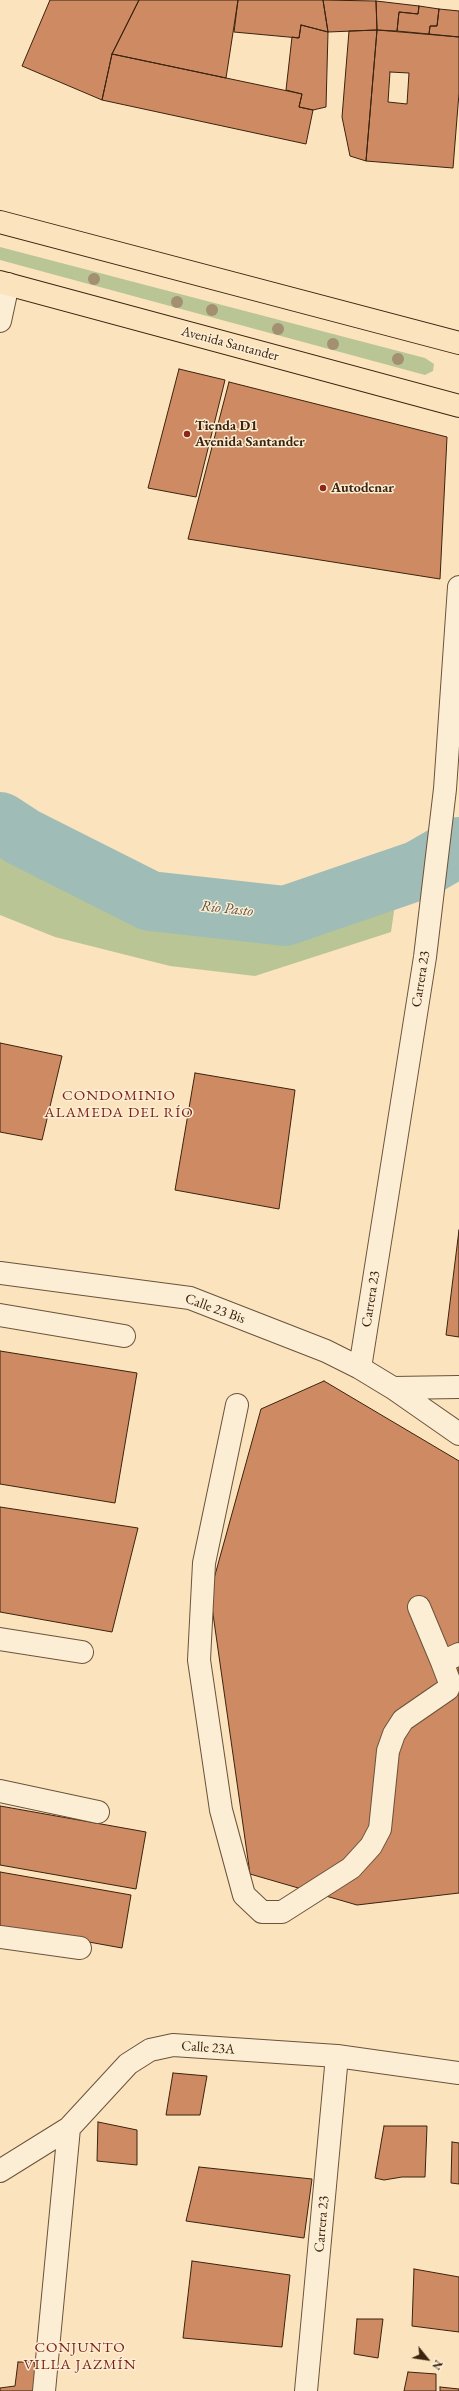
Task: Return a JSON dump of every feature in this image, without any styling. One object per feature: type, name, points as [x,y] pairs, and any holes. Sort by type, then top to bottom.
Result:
[{"type":"main road","points":[[0,222],[459,343]]},
{"type":"main road","name":"Avenida Santander","points":[[4,283],[459,406]]},
{"type":"street","points":[[0,321],[4,283]]},
{"type":"street","name":"Carrera 23","points":[[360,1368],[425,958],[445,789],[459,587]]},
{"type":"street","name":"Calle 23 Bis","points":[[0,1273],[190,1298],[326,1351],[360,1368],[393,1388],[459,1434]]},
{"type":"street","points":[[0,1315],[124,1336]]},
{"type":"street","points":[[393,1388],[459,1387]]},
{"type":"street","points":[[238,1405],[204,1564],[199,1660],[221,1810],[244,1895],[262,1912],[282,1912],[352,1868],[371,1846],[380,1829],[388,1751],[394,1734],[403,1720],[448,1689],[450,1683],[450,1658],[419,1606]]},
{"type":"street","points":[[0,1639],[82,1652]]},
{"type":"street","points":[[0,1791],[98,1812]]},
{"type":"street","points":[[0,1937],[80,1948]]},
{"type":"street","name":"Calle 23A","points":[[0,2170],[70,2128],[128,2064],[150,2050],[173,2045],[337,2056],[459,2073]]},
{"type":"street","name":"Carrera 23","points":[[306,2391],[337,2056]]},
{"type":"street","points":[[44,2391],[70,2128]]},
{"type":"green space","points":[[0,247],[425,358],[434,364],[433,371],[425,375],[0,260]]},
{"type":"green space","points":[[0,848],[98,901],[206,933],[261,943],[397,891],[391,932],[255,976],[170,966],[55,937],[0,915]]},
{"type":"building","points":[[50,0],[139,0],[112,54],[102,100],[22,66]]},
{"type":"building","points":[[139,0],[238,0],[226,78],[112,54]]},
{"type":"building","points":[[238,0],[323,0],[328,32],[301,25],[299,38],[234,32]]},
{"type":"building","points":[[323,0],[376,1],[377,30],[328,32]]},
{"type":"building","points":[[376,1],[419,6],[418,14],[399,12],[397,31],[377,30]]},
{"type":"building","points":[[419,6],[439,9],[437,26],[430,26],[429,34],[397,31],[399,12],[418,14]]},
{"type":"building","points":[[439,9],[459,11],[459,37],[429,34],[430,26],[437,26]]},
{"type":"building","points":[[301,25],[328,32],[326,107],[313,110],[299,107],[302,94],[286,90],[292,37],[299,38]]},
{"type":"building","points":[[377,30],[459,37],[459,93],[453,168],[366,161]],"holes":[[[390,72],[409,73],[407,104],[388,102]]]},
{"type":"building","points":[[377,30],[366,161],[350,156],[342,117],[349,31]]},
{"type":"building","points":[[112,54],[302,94],[299,107],[313,110],[306,144],[102,100]]},
{"type":"building","name":"Tienda D1 Avenida Santander","points":[[179,369],[225,380],[196,497],[148,488]]},
{"type":"building","name":"Autodenar","points":[[229,382],[447,437],[440,579],[188,539]]},
{"type":"building","points":[[0,1043],[62,1056],[42,1140],[0,1132]]},
{"type":"building","points":[[195,1073],[295,1090],[279,1209],[175,1190]]},
{"type":"building","points":[[459,1230],[459,1337],[446,1335]]},
{"type":"building","points":[[0,1351],[137,1373],[115,1503],[0,1484]]},
{"type":"building","points":[[324,1381],[459,1461],[459,1893],[357,1905],[250,1874],[210,1593],[261,1409]]},
{"type":"building","points":[[0,1507],[138,1528],[112,1632],[0,1612]]},
{"type":"building","points":[[0,1806],[146,1832],[136,1889],[0,1865]]},
{"type":"building","points":[[0,1872],[131,1895],[122,1948],[0,1926]]},
{"type":"building","points":[[173,2073],[207,2076],[200,2115],[166,2115]]},
{"type":"building","points":[[98,2122],[137,2130],[137,2165],[97,2161]]},
{"type":"building","points":[[384,2126],[427,2126],[425,2177],[402,2177],[384,2180],[375,2178]]},
{"type":"building","points":[[452,2142],[459,2143],[459,2184],[451,2183]]},
{"type":"building","points":[[199,2167],[312,2179],[304,2238],[186,2221]]},
{"type":"building","points":[[192,2261],[290,2275],[282,2347],[183,2338]]},
{"type":"building","points":[[414,2269],[459,2277],[459,2332],[412,2326]]},
{"type":"building","points":[[357,2319],[383,2319],[378,2358],[354,2354]]},
{"type":"building","points":[[18,2362],[34,2362],[38,2378],[37,2391],[0,2391],[0,2388],[15,2386]]},
{"type":"building","points":[[408,2372],[436,2374],[436,2391],[404,2391]]},
{"type":"building","points":[[440,2387],[459,2389],[459,2391],[440,2391]]},
{"type":"waterway","name":"Río Pasto","points":[[0,822],[23,837],[150,901],[285,916],[419,870],[459,847]]},
{"type":"place","name":"Tienda D1 Avenida Santander","points":[[187,434]]},
{"type":"place","name":"Autodenar","points":[[323,488]]},
{"type":"district","name":"CONDOMINIO ALAMEDA DEL RÍO","points":[[119,1104]]},
{"type":"district","name":"CONJUNTO VILLA JAZMÍN","points":[[80,2356]]}]
